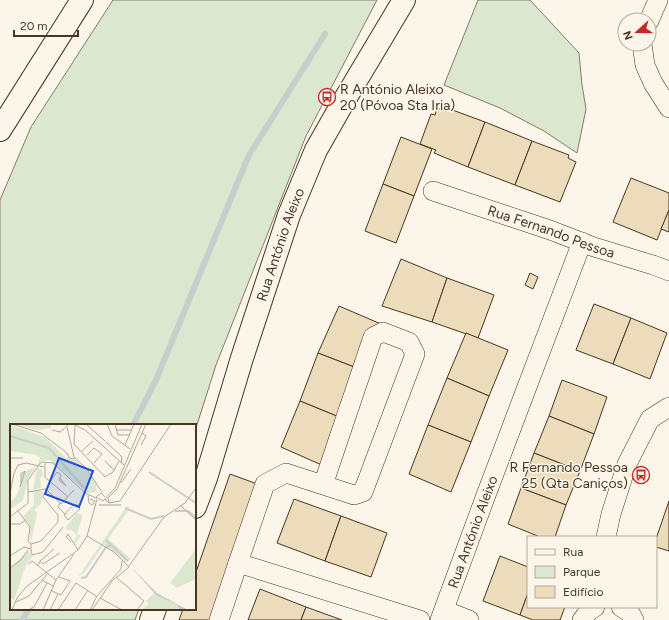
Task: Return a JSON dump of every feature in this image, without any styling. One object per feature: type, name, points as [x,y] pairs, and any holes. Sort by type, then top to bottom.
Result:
[{"type":"street","points":[[0,130],[82,0]]},
{"type":"street","name":"Rua António Aleixo","points":[[196,504],[206,478],[242,358],[292,208],[316,150],[404,0]]},
{"type":"street","points":[[653,12],[658,0]]},
{"type":"street","points":[[643,52],[645,65],[653,84],[669,108]]},
{"type":"street","name":"Rua Fernando Pessoa","points":[[433,191],[669,271]]},
{"type":"street","name":"Rua António Aleixo","points":[[442,615],[582,242]]},
{"type":"street","points":[[219,620],[265,484],[286,473],[323,485],[354,495],[363,492],[415,354],[409,342],[383,332],[373,337],[323,485]]},
{"type":"street","points":[[606,536],[611,514],[627,464],[650,420],[669,407]]},
{"type":"street","points":[[238,562],[420,620]]},
{"type":"street","points":[[582,620],[594,608]]},
{"type":"street","points":[[622,608],[630,614],[634,620]]},
{"type":"street","points":[[151,620],[155,610]]},
{"type":"street","points":[[442,615],[469,620]]},
{"type":"green space","points":[[113,0],[377,0],[306,136],[216,365],[196,428],[196,424],[10,424],[10,610],[139,610],[135,620],[0,620],[0,200],[31,127]]},
{"type":"green space","points":[[478,0],[530,0],[579,53],[586,109],[577,153],[544,131],[500,108],[444,85]]},
{"type":"building","points":[[437,108],[446,111],[447,108],[485,122],[468,167],[434,153],[436,150],[420,144],[431,114],[435,115]]},
{"type":"building","points":[[485,122],[532,141],[515,185],[468,167]]},
{"type":"building","points":[[401,137],[432,149],[414,196],[383,184]]},
{"type":"building","points":[[532,141],[569,155],[568,158],[576,162],[560,202],[515,185]]},
{"type":"building","points":[[631,178],[669,193],[669,210],[657,240],[613,222]]},
{"type":"building","points":[[383,184],[414,196],[396,243],[365,231]]},
{"type":"building","points":[[669,210],[669,232],[661,229]]},
{"type":"building","points":[[401,259],[447,278],[432,322],[382,306]]},
{"type":"building","points":[[530,273],[538,277],[533,289],[525,285]]},
{"type":"building","points":[[447,278],[494,295],[478,338],[432,322]]},
{"type":"building","points":[[594,304],[631,318],[613,364],[576,350]]},
{"type":"building","points":[[339,306],[381,324],[362,370],[318,353]]},
{"type":"building","points":[[631,318],[667,333],[650,379],[613,364]]},
{"type":"building","points":[[466,333],[508,350],[489,396],[447,378]]},
{"type":"building","points":[[318,353],[362,370],[344,419],[300,401]]},
{"type":"building","points":[[447,378],[489,396],[471,442],[428,425]]},
{"type":"building","points":[[562,380],[607,397],[594,434],[549,416]]},
{"type":"building","points":[[300,401],[344,419],[324,466],[281,447]]},
{"type":"building","points":[[549,416],[594,434],[580,471],[534,453]]},
{"type":"building","points":[[428,425],[471,442],[451,492],[409,474]]},
{"type":"building","points":[[534,453],[580,471],[566,505],[521,488]]},
{"type":"building","points":[[230,474],[260,485],[213,620],[179,620],[183,610],[196,610],[196,572]]},
{"type":"building","points":[[521,488],[566,505],[555,536],[538,536],[508,524]]},
{"type":"building","points":[[294,499],[341,516],[325,561],[277,543]]},
{"type":"building","points":[[669,501],[669,551],[657,547],[657,536]]},
{"type":"building","points":[[341,516],[387,533],[371,577],[325,561]]},
{"type":"building","points":[[500,556],[527,567],[527,596],[520,615],[483,601]]},
{"type":"building","points":[[260,589],[306,607],[301,620],[248,620]]},
{"type":"building","points":[[527,596],[527,608],[565,608],[560,620],[533,620],[520,615]]},
{"type":"building","points":[[306,607],[342,620],[301,620]]},
{"type":"waterway","points":[[134,424],[156,380],[249,155],[325,34]]},
{"type":"waterway","points":[[22,620],[28,610]]},
{"type":"place","name":"R António Aleixo 20 (Póvoa Sta Iria)","points":[[327,97]]},
{"type":"place","name":"R Fernando Pessoa 25 (Qta Caniços)","points":[[641,475]]}]
